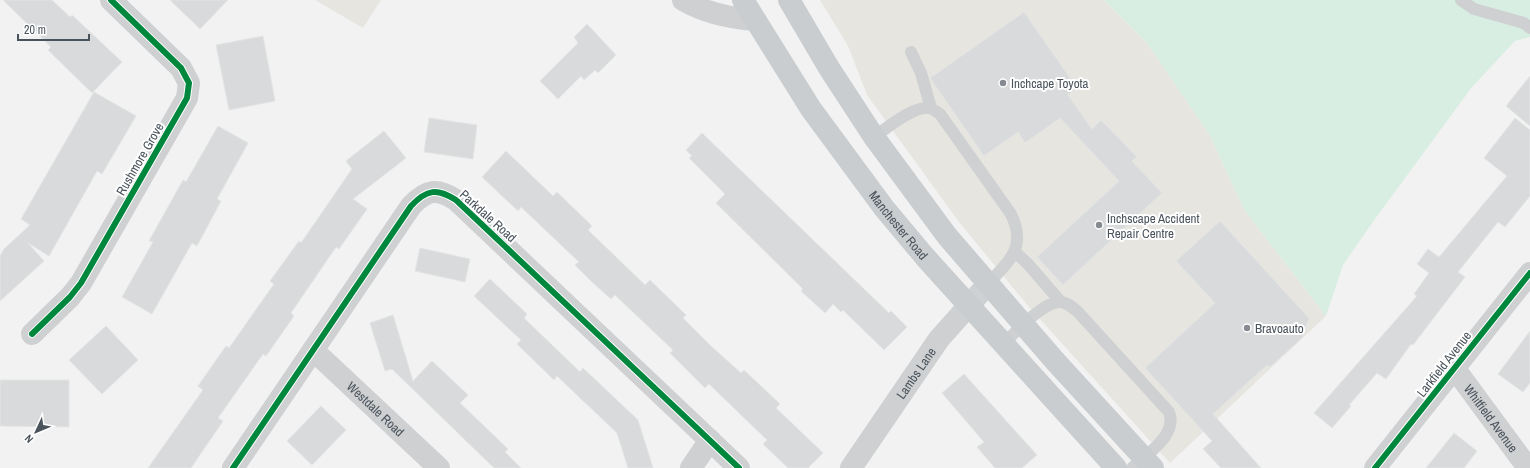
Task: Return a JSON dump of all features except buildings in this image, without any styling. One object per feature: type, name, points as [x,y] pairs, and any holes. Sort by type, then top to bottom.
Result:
[{"type":"main road","name":"Manchester Road","points":[[743,0],[811,109],[849,163],[888,214],[1116,468]]},
{"type":"main road","points":[[789,0],[829,68],[874,136],[947,236],[1143,465]]},
{"type":"street","name":"Rushmore Grove","points":[[32,334],[70,297],[81,283],[187,98],[189,91],[189,83],[181,68],[111,0]]},
{"type":"street","points":[[682,0],[694,7],[717,15],[755,20]]},
{"type":"street","name":"Parkdale Road","points":[[233,468],[411,206],[420,196],[430,192],[444,193],[456,200],[739,468]]},
{"type":"street","name":"Larkfield Avenue","points":[[1375,468],[1530,273]]},
{"type":"street","name":"Lambs Lane","points":[[851,468],[939,339],[988,284]]},
{"type":"street","name":"Westdale Road","points":[[313,350],[438,468]]},
{"type":"street","name":"Whitfield Avenue","points":[[1455,369],[1528,468]]},
{"type":"street","points":[[691,468],[710,440]]},
{"type":"lane","points":[[1461,0],[1474,9],[1524,23],[1530,28]]},
{"type":"lane","points":[[911,52],[922,73],[926,108]]},
{"type":"lane","points":[[874,136],[914,111],[926,108],[940,114],[1017,226],[1018,238],[1015,252],[988,284]]},
{"type":"lane","points":[[1015,252],[1028,264],[1060,301],[1069,305],[1078,312],[1169,412],[1172,418],[1168,432],[1143,465]]},
{"type":"lane","points":[[1004,343],[1044,308],[1060,301]]},
{"type":"shaded area","points":[[315,0],[381,0],[363,28]]},
{"type":"shaded area","points":[[820,0],[1104,0],[1147,43],[1209,134],[1245,211],[1326,316],[1170,463],[1029,307],[959,222],[867,95],[848,46]]},
{"type":"green space","points":[[1104,0],[1530,0],[1530,37],[1515,41],[1472,87],[1375,219],[1343,265],[1326,316],[1245,211],[1209,134],[1147,43]]},
{"type":"cycle path","points":[[32,334],[70,297],[81,283],[187,98],[189,83],[181,68],[111,0]]},
{"type":"cycle path","points":[[233,468],[411,206],[422,196],[432,192],[443,193],[456,200],[739,468]]},
{"type":"cycle path","points":[[1375,468],[1530,273]]},
{"type":"place","name":"Inchcape Toyota","points":[[1003,83]]},
{"type":"place","name":"Inchscape Accident Repair Centre","points":[[1099,225]]},
{"type":"place","name":"Bravoauto","points":[[1247,328]]}]
